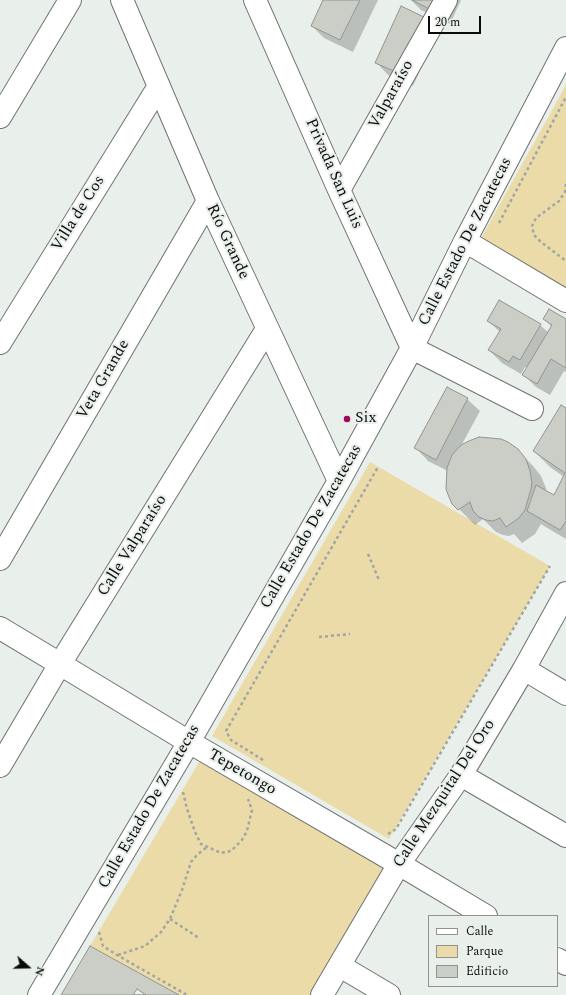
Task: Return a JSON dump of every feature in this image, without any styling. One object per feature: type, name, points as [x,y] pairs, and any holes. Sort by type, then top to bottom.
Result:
[{"type":"street","points":[[0,117],[70,0]]},
{"type":"street","name":"Río Grande","points":[[122,0],[208,201],[339,481]]},
{"type":"street","name":"Privada San Luis","points":[[255,0],[339,190],[412,348]]},
{"type":"street","name":"Valparaíso","points":[[339,190],[446,0]]},
{"type":"street","name":"Calle Estado De Zacatecas","points":[[39,995],[189,742],[339,481],[412,348],[465,241],[566,48]]},
{"type":"street","name":"Villa de Cos","points":[[0,343],[159,86]]},
{"type":"street","name":"Veta Grande","points":[[0,560],[208,201]]},
{"type":"street","points":[[465,241],[566,301]]},
{"type":"street","name":"Calle Valparaíso","points":[[0,764],[60,664],[268,329]]},
{"type":"street","points":[[412,348],[532,409]]},
{"type":"street","name":"Calle Mezquital Del Oro","points":[[322,995],[399,864],[461,775],[524,669],[566,593]]},
{"type":"street","name":"Tepetongo","points":[[0,628],[189,742],[484,915]]},
{"type":"street","points":[[524,669],[566,694]]},
{"type":"street","points":[[461,775],[566,836]]},
{"type":"street","points":[[340,966],[389,995]]},
{"type":"path","points":[[498,224],[566,98]]},
{"type":"path","points":[[566,184],[565,192],[559,201],[536,218],[532,226],[534,235],[566,261]]},
{"type":"path","points":[[264,761],[231,740],[226,731],[378,467]]},
{"type":"path","points":[[368,554],[379,580]]},
{"type":"path","points":[[385,836],[396,829],[550,566]]},
{"type":"path","points":[[319,637],[350,634]]},
{"type":"path","points":[[179,796],[183,789],[187,809],[201,844],[221,853],[231,851],[242,840],[247,831],[252,810],[246,794]]},
{"type":"path","points":[[117,956],[145,946],[162,932],[170,919],[182,890],[191,862],[196,855],[207,847]]},
{"type":"path","points":[[170,919],[199,938]]},
{"type":"path","points":[[99,931],[103,946],[117,956],[186,995]]},
{"type":"green space","points":[[566,85],[566,292],[479,242]]},
{"type":"green space","points":[[370,462],[550,566],[389,839],[212,736]]},
{"type":"green space","points":[[202,757],[387,867],[311,995],[179,995],[90,946]]},
{"type":"building","points":[[323,0],[360,0],[340,40],[311,26]]},
{"type":"building","points":[[412,0],[443,0],[437,13]]},
{"type":"building","points":[[401,6],[426,18],[401,74],[375,63]]},
{"type":"building","points":[[499,300],[541,324],[520,360],[513,356],[509,362],[488,350],[501,329],[487,321]]},
{"type":"building","points":[[549,309],[566,319],[566,368],[551,359],[537,384],[522,375],[552,325],[543,319]]},
{"type":"building","points":[[447,387],[468,398],[436,460],[414,448]]},
{"type":"building","points":[[561,405],[566,408],[566,521],[560,530],[527,511],[536,485],[554,495],[565,473],[533,451]]},
{"type":"building","points":[[479,437],[501,439],[508,442],[518,449],[526,459],[530,471],[532,483],[525,510],[519,518],[506,527],[500,518],[493,521],[479,517],[473,511],[470,502],[458,510],[452,504],[446,489],[447,468],[452,455],[461,445]]},
{"type":"building","points":[[90,946],[179,995],[61,995]]},
{"type":"building","points":[[137,989],[146,995],[133,995]]},
{"type":"place","name":"Six","points":[[347,419]]}]
